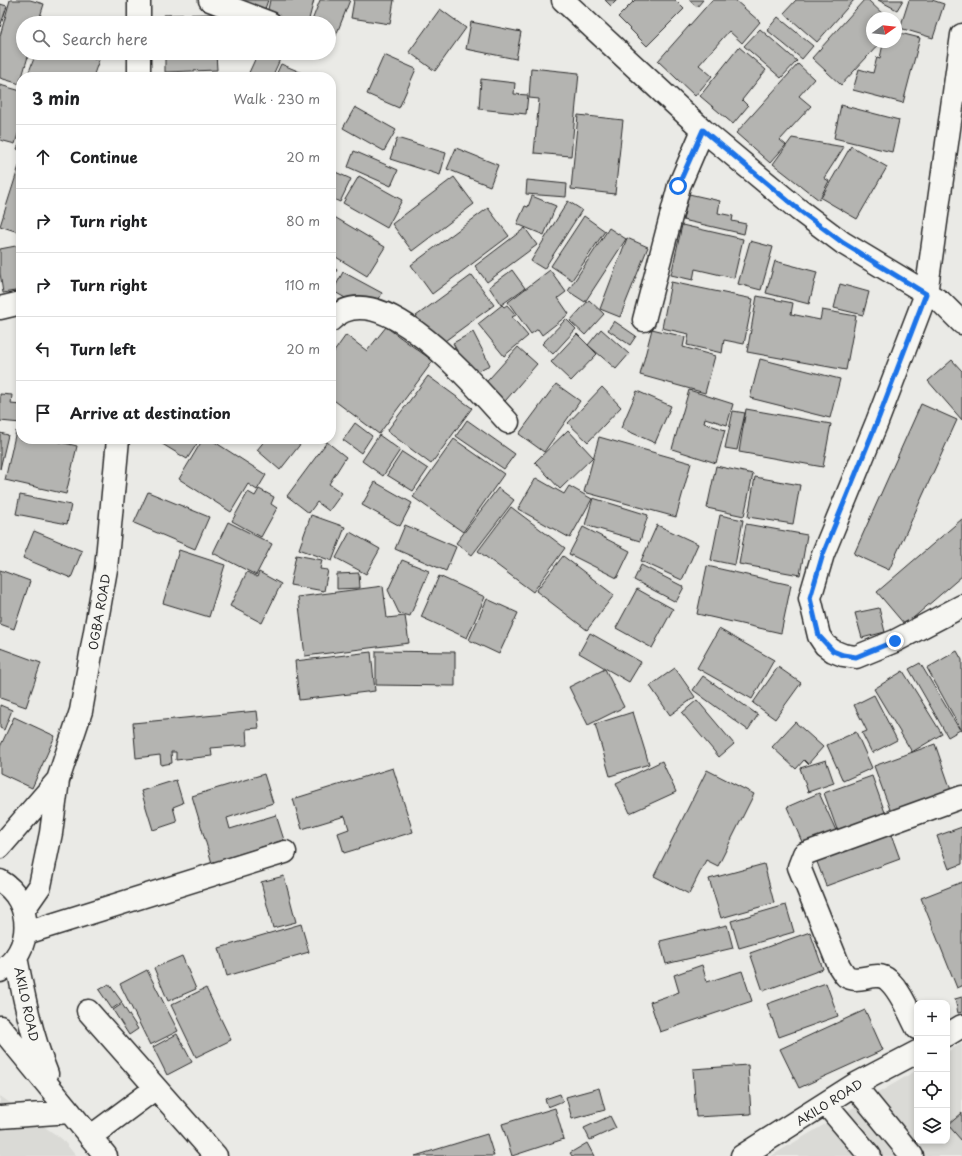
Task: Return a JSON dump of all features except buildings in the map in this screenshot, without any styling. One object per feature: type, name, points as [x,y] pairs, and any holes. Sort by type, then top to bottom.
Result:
[{"type":"street","points":[[139,0],[139,16]]},
{"type":"street","points":[[210,0],[252,16]]},
{"type":"street","points":[[563,0],[703,130],[799,210],[843,243],[941,302],[962,323]]},
{"type":"street","points":[[962,35],[926,294],[877,422],[823,554],[810,598],[819,636],[825,645],[838,653],[856,657],[895,641],[962,606]]},
{"type":"street","points":[[139,60],[139,72]]},
{"type":"street","points":[[644,320],[678,186],[703,130]]},
{"type":"street","points":[[0,308],[16,304]]},
{"type":"street","points":[[336,314],[347,308],[361,306],[381,311],[397,318],[457,366],[508,422]]},
{"type":"street","name":"OGBA ROAD","points":[[24,909],[40,886],[51,833],[58,780],[81,711],[106,569],[118,444]]},
{"type":"street","name":"OGBA ROAD","points":[[0,847],[58,780]]},
{"type":"street","points":[[914,1023],[888,979],[880,976],[854,979],[846,976],[839,966],[800,867],[804,854],[962,797]]},
{"type":"street","points":[[26,933],[285,852]]},
{"type":"street","points":[[0,882],[6,885],[16,896],[24,909],[26,933],[16,957],[0,971]]},
{"type":"street","name":"AKILO ROAD","points":[[16,957],[28,1019],[36,1047],[56,1095]]},
{"type":"street","points":[[88,1011],[216,1156]]},
{"type":"street","points":[[950,1033],[962,1026]]},
{"type":"street","name":"AKILO ROAD","points":[[0,1027],[105,1156]]},
{"type":"street","name":"AKILO ROAD","points":[[742,1156],[854,1085],[914,1054]]},
{"type":"street","points":[[854,1085],[912,1156]]},
{"type":"street","points":[[90,1137],[156,1088]]},
{"type":"street","points":[[826,1104],[870,1156]]},
{"type":"street","points":[[0,1117],[70,1112]]},
{"type":"shaded area","points":[[962,1043],[962,1156],[771,1156],[914,1072],[914,1144],[950,1144],[950,1050]]},
{"type":"shaded area","points":[[0,1096],[62,1139],[76,1156],[0,1156]]},
{"type":"route","points":[[678,186],[703,130],[799,210],[843,243],[926,294],[877,422],[823,554],[810,598],[819,636],[825,645],[833,651],[843,655],[856,657],[895,641]]}]
